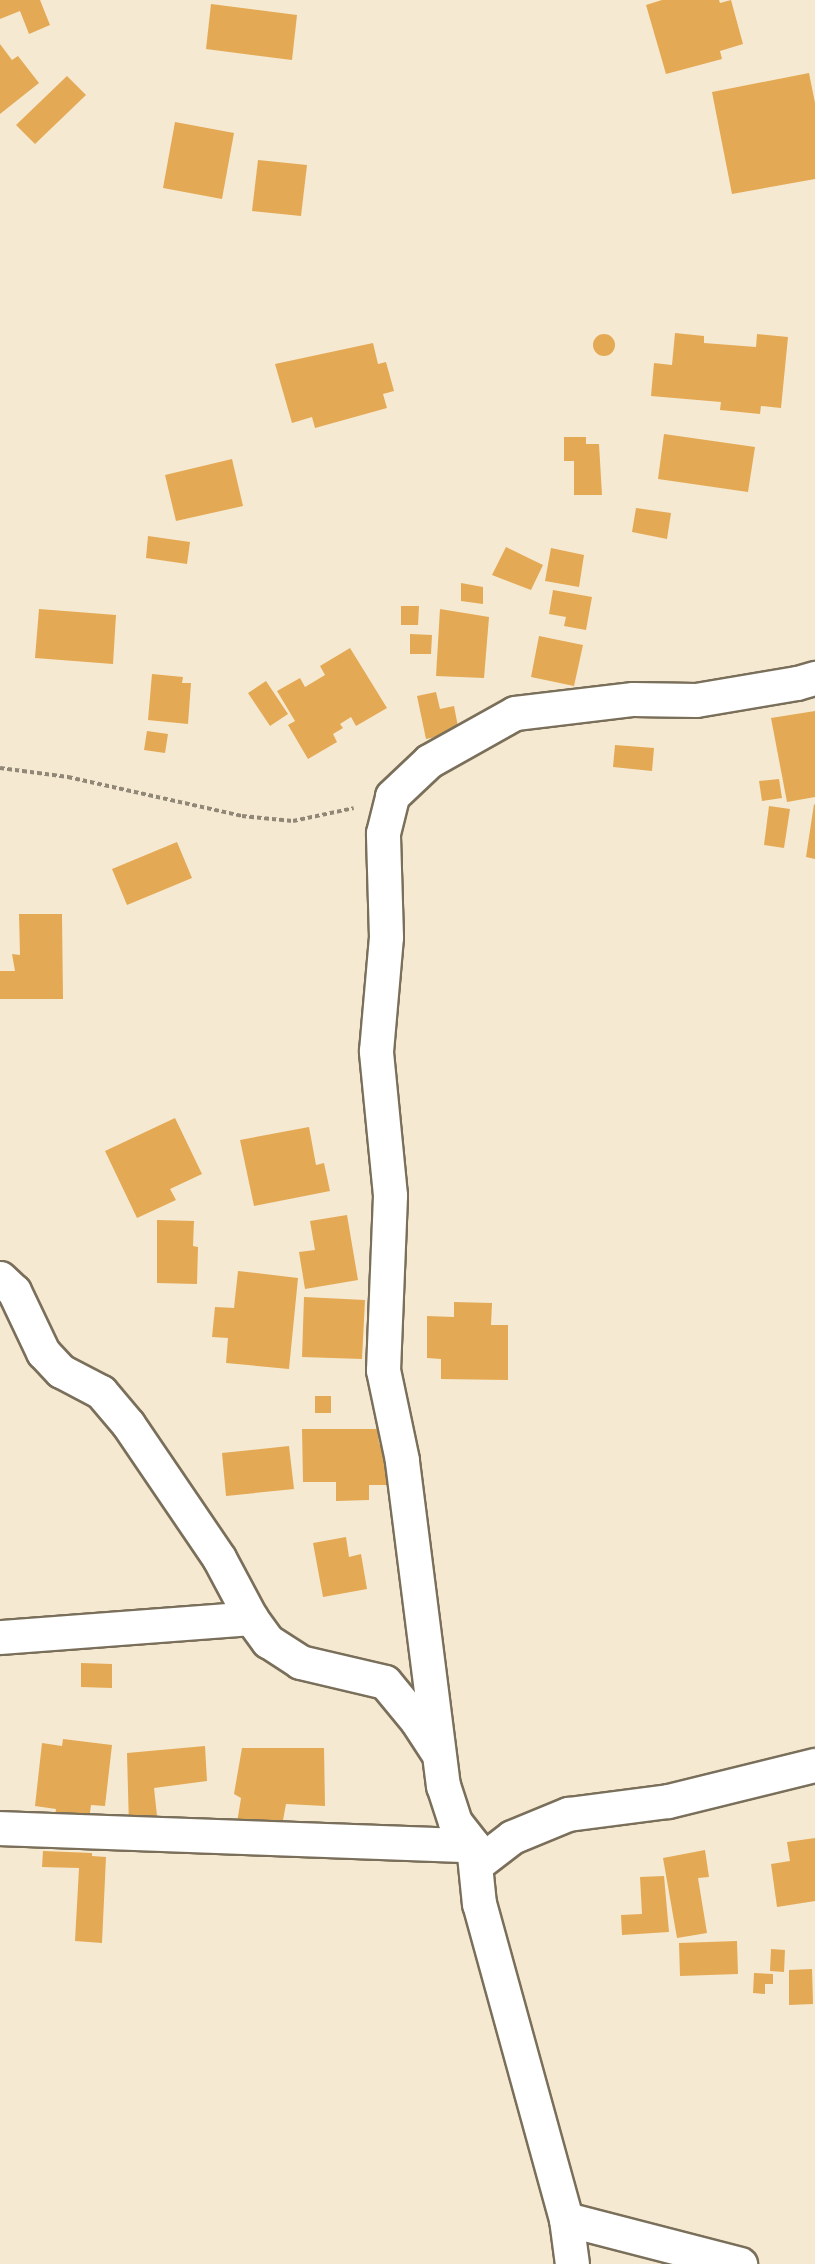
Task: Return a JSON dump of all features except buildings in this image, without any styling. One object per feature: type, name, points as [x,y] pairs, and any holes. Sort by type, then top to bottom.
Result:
[{"type":"street","points":[[572,2264],[566,2219],[479,1904],[475,1854],[455,1822],[443,1786],[402,1460],[383,1370],[390,1195],[376,1051],[386,937],[383,833],[392,796],[429,761],[515,713],[633,699],[696,700],[815,678]]},
{"type":"street","points":[[0,1278],[14,1290],[43,1352],[61,1371],[101,1392],[128,1424],[219,1558],[250,1618],[268,1641],[300,1662],[385,1682],[417,1721],[440,1756]]},
{"type":"street","points":[[0,1636],[250,1618]]},
{"type":"street","points":[[0,1828],[475,1854],[568,1814],[668,1801],[815,1765]]},
{"type":"street","points":[[566,2219],[741,2264]]},
{"type":"path","points":[[0,768],[68,777],[242,816],[293,821],[337,813],[392,796]]}]
